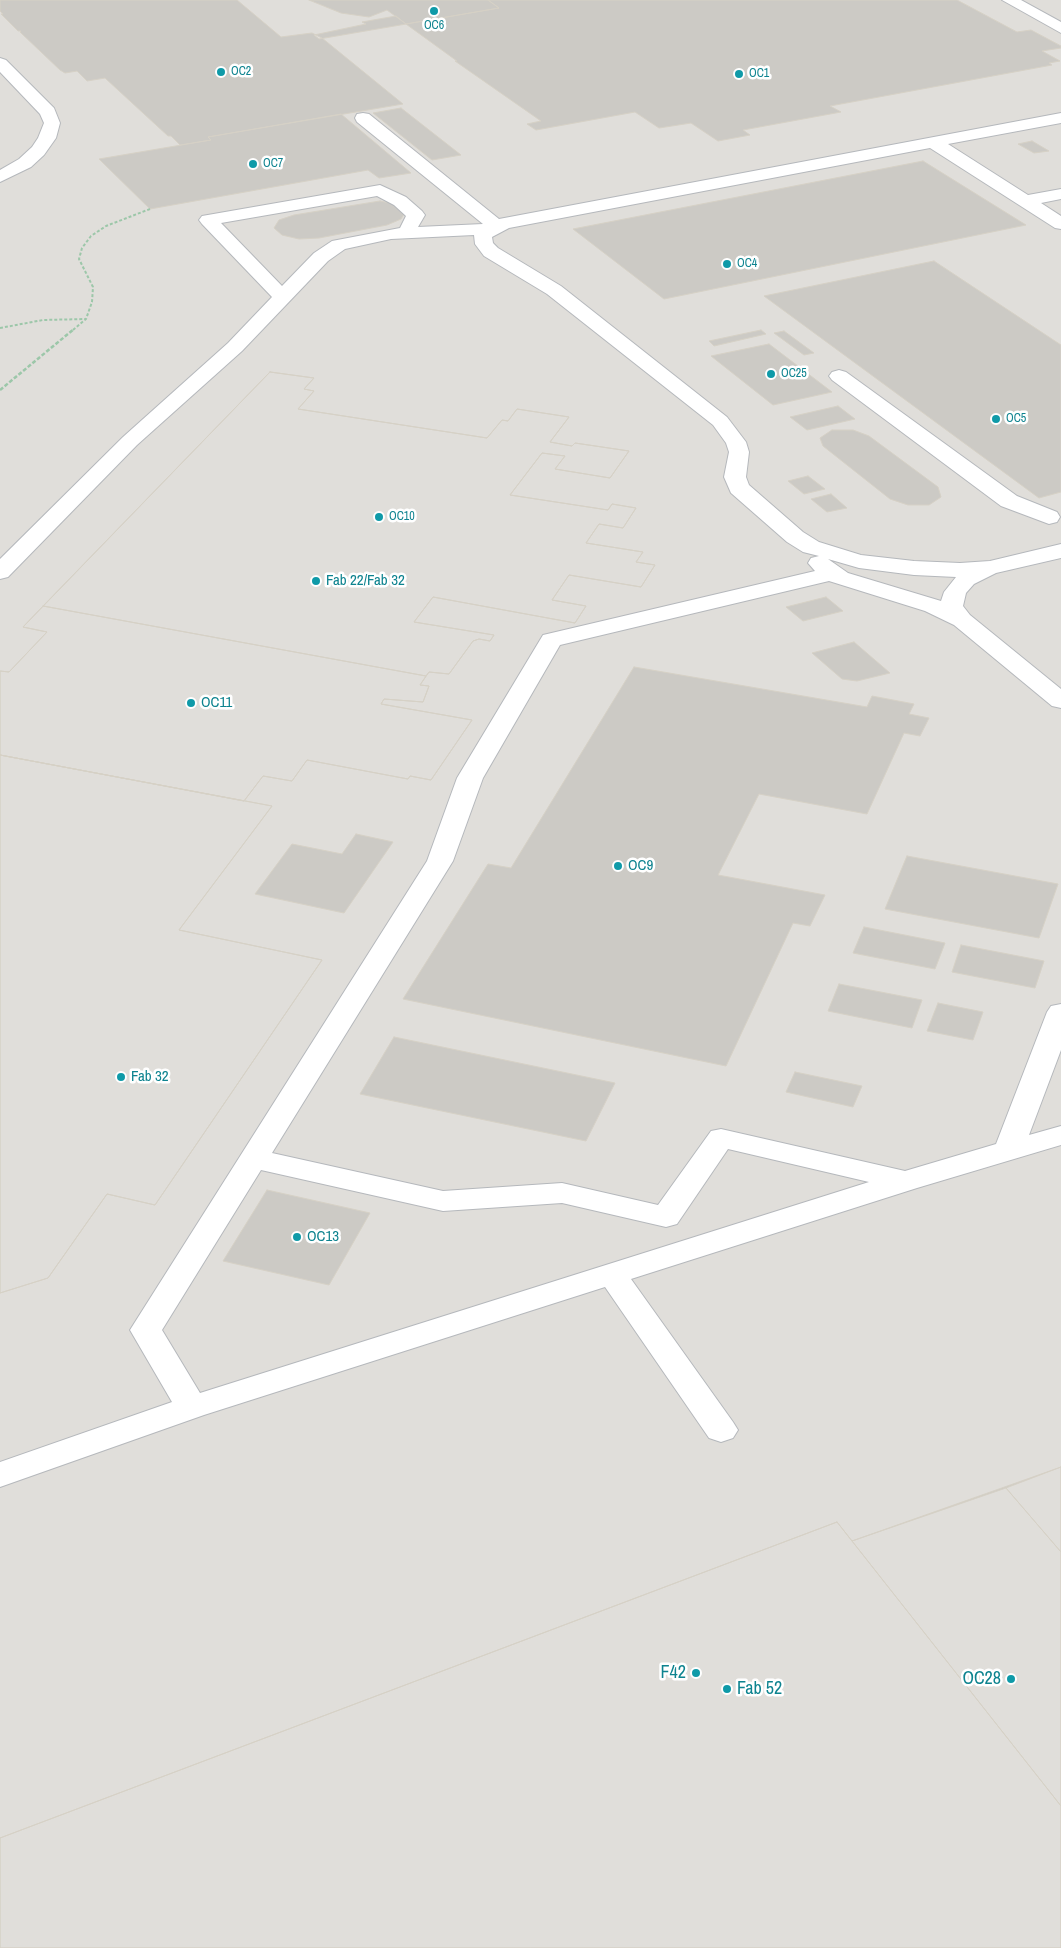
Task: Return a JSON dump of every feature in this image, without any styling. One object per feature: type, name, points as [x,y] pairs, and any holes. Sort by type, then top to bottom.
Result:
[{"type":"street","points":[[1010,0],[1061,28]]},
{"type":"street","points":[[0,63],[48,112],[52,122],[47,138],[38,151],[25,163],[0,177]]},
{"type":"street","points":[[10,94],[28,91]]},
{"type":"street","points":[[363,118],[493,228]]},
{"type":"street","points":[[0,572],[130,441],[197,383],[321,257],[339,245],[391,234],[493,228],[1061,118]]},
{"type":"street","points":[[932,142],[1061,224]]},
{"type":"street","points":[[282,297],[208,220],[380,190],[400,201],[416,215],[406,233]]},
{"type":"street","points":[[1024,201],[1061,194]]},
{"type":"street","points":[[493,228],[483,236],[484,244],[491,252],[554,290],[720,421],[736,442],[739,452],[735,477],[739,488],[795,537],[811,548],[859,561],[914,568],[960,570],[990,568]]},
{"type":"street","points":[[839,376],[1009,501],[1055,515]]},
{"type":"street","points":[[1055,515],[1044,523],[1051,534],[1061,542]]},
{"type":"street","points":[[795,537],[807,552],[832,573],[864,586],[901,595],[933,606],[962,620]]},
{"type":"street","points":[[1061,550],[990,568],[966,579],[954,592],[951,606],[962,620],[1061,701]]},
{"type":"street","points":[[192,1407],[146,1330],[256,1159],[440,861],[470,778],[550,640],[832,573]]},
{"type":"street","points":[[1008,1152],[1061,1012]]},
{"type":"street","points":[[0,1475],[192,1407],[611,1273],[1061,1135]]},
{"type":"street","points":[[256,1159],[444,1201],[562,1193],[666,1217],[721,1138],[906,1181]]},
{"type":"street","points":[[611,1273],[721,1430]]},
{"type":"path","points":[[0,390],[86,318],[92,302],[93,287],[79,259],[82,248],[91,236],[106,226],[150,209]]},
{"type":"path","points":[[0,328],[43,320],[86,318]]},
{"type":"shaded area","points":[[0,0],[1061,0],[1061,1948],[0,1948]]},
{"type":"building","name":"OC2","points":[[0,0],[237,0],[281,37],[312,33],[322,38],[403,104],[208,137],[211,140],[180,145],[105,78],[87,81],[77,71],[65,73],[60,70],[1,14],[3,14],[0,11]]},
{"type":"building","name":"OC6","points":[[309,0],[488,0],[499,8],[406,24],[387,10],[369,17],[341,13]]},
{"type":"building","name":"OC1","points":[[488,0],[957,0],[1017,32],[1031,30],[1061,46],[1061,48],[1042,51],[1060,61],[1049,63],[1052,65],[830,106],[841,112],[743,130],[750,135],[718,141],[691,123],[659,128],[635,112],[536,130],[527,124],[541,121],[406,24],[499,8]]},
{"type":"building","points":[[396,16],[406,24],[319,39],[314,35],[366,24],[362,22]]},
{"type":"building","points":[[401,108],[461,155],[432,160],[373,113]]},
{"type":"building","name":"OC7","points":[[341,114],[411,173],[379,178],[368,170],[150,209],[99,159],[211,140],[208,137]]},
{"type":"building","points":[[1032,141],[1049,151],[1034,153],[1018,144]]},
{"type":"building","name":"OC4","points":[[923,161],[1026,225],[664,299],[573,229]]},
{"type":"building","points":[[380,201],[399,205],[406,211],[401,219],[387,225],[319,238],[299,239],[282,235],[274,228],[279,220],[294,215]]},
{"type":"building","name":"OC5","points":[[934,261],[1061,345],[1061,492],[1039,498],[764,296]]},
{"type":"building","points":[[761,330],[766,334],[714,346],[709,341]]},
{"type":"building","points":[[784,331],[814,353],[804,355],[774,333]]},
{"type":"building","name":"OC25","points":[[769,344],[832,392],[773,405],[711,356]]},
{"type":"building","name":"Fab 22/Fab 32","points":[[270,372],[314,378],[304,389],[314,391],[298,409],[487,438],[502,420],[508,421],[517,409],[569,417],[550,442],[572,446],[575,443],[629,451],[610,478],[555,469],[565,456],[542,453],[510,495],[608,510],[612,504],[636,508],[623,528],[599,524],[586,543],[643,552],[636,562],[655,565],[641,587],[569,575],[552,600],[586,606],[575,623],[433,597],[414,622],[494,635],[490,641],[479,639],[473,641],[449,674],[429,672],[420,685],[429,686],[423,702],[384,699],[381,704],[472,720],[431,780],[410,776],[408,779],[307,760],[292,781],[263,776],[244,801],[0,755],[0,671],[9,672],[47,632],[23,627]]},
{"type":"building","name":"Fab 22/Fab 32","points":[[270,372],[314,378],[304,389],[314,391],[298,409],[487,438],[502,420],[508,421],[517,409],[569,417],[550,442],[572,446],[575,443],[629,451],[610,478],[555,469],[565,456],[542,453],[510,495],[608,510],[612,504],[636,508],[623,528],[599,524],[586,543],[643,552],[636,562],[655,565],[641,587],[569,575],[552,600],[586,606],[575,623],[433,597],[414,622],[494,635],[490,641],[479,639],[473,641],[449,674],[429,672],[426,676],[43,606]]},
{"type":"building","points":[[838,406],[855,419],[807,430],[790,417]]},
{"type":"building","points":[[832,430],[853,430],[869,436],[938,487],[941,497],[929,505],[908,505],[890,499],[823,446],[820,438]]},
{"type":"building","points":[[808,476],[825,489],[804,494],[788,481]]},
{"type":"building","points":[[831,494],[847,508],[827,512],[811,499]]},
{"type":"building","points":[[826,597],[843,611],[803,621],[786,607]]},
{"type":"building","name":"OC11","points":[[43,606],[426,676],[420,685],[429,686],[423,702],[384,699],[381,704],[472,720],[431,780],[410,776],[408,779],[307,760],[292,781],[263,776],[244,801],[0,755],[0,671],[9,672],[47,632],[23,627]]},
{"type":"building","points":[[854,642],[890,673],[857,681],[842,679],[812,653]]},
{"type":"building","name":"OC9","points":[[634,667],[867,707],[872,696],[914,704],[909,714],[929,718],[920,736],[904,733],[867,814],[759,794],[718,875],[825,895],[810,926],[793,923],[726,1066],[403,999],[488,864],[511,868]]},
{"type":"building","name":"Fab 32","points":[[0,755],[272,806],[179,930],[322,960],[155,1205],[107,1194],[48,1278],[0,1293]]},
{"type":"building","name":"Fab 32","points":[[0,755],[272,806],[179,930],[322,960],[155,1205],[107,1194],[48,1278],[0,1293]]},
{"type":"building","points":[[356,834],[393,842],[344,913],[255,894],[292,844],[342,854]]},
{"type":"building","points":[[907,856],[1058,884],[1039,938],[885,909]]},
{"type":"building","points":[[864,927],[945,943],[935,969],[853,953]]},
{"type":"building","points":[[961,945],[1044,961],[1035,988],[952,972]]},
{"type":"building","points":[[839,984],[922,1000],[912,1028],[828,1011]]},
{"type":"building","points":[[938,1003],[983,1012],[973,1040],[927,1031]]},
{"type":"building","points":[[394,1037],[615,1083],[586,1141],[360,1094]]},
{"type":"building","points":[[795,1072],[862,1086],[853,1107],[786,1092]]},
{"type":"building","name":"OC13","points":[[267,1190],[370,1213],[329,1285],[223,1261]]},
{"type":"building","name":"Fab 52","points":[[1061,1467],[1061,1948],[0,1948],[0,1838],[837,1522],[852,1541]]},
{"type":"building","points":[[1061,1467],[1061,1552],[1006,1488]]},
{"type":"building","name":"OC28","points":[[1006,1488],[1061,1552],[1061,1806],[852,1541]]},
{"type":"building","name":"Fab 52","points":[[837,1522],[1061,1806],[1061,1948],[0,1948],[0,1838]]},
{"type":"place","name":"OC6","points":[[434,11]]},
{"type":"place","name":"OC2","points":[[221,72]]},
{"type":"place","name":"OC1","points":[[739,74]]},
{"type":"place","name":"OC7","points":[[253,164]]},
{"type":"place","name":"OC4","points":[[727,264]]},
{"type":"place","name":"OC25","points":[[771,374]]},
{"type":"place","name":"OC5","points":[[996,419]]},
{"type":"place","name":"OC10","points":[[379,517]]},
{"type":"place","name":"Fab 22/Fab 32","points":[[316,581]]},
{"type":"place","name":"OC11","points":[[191,703]]},
{"type":"place","name":"OC9","points":[[618,866]]},
{"type":"place","name":"Fab 32","points":[[121,1077]]},
{"type":"place","name":"OC13","points":[[297,1237]]},
{"type":"place","name":"F42","points":[[696,1673]]},
{"type":"place","name":"OC28","points":[[1011,1679]]},
{"type":"place","name":"Fab 52","points":[[727,1689]]}]
